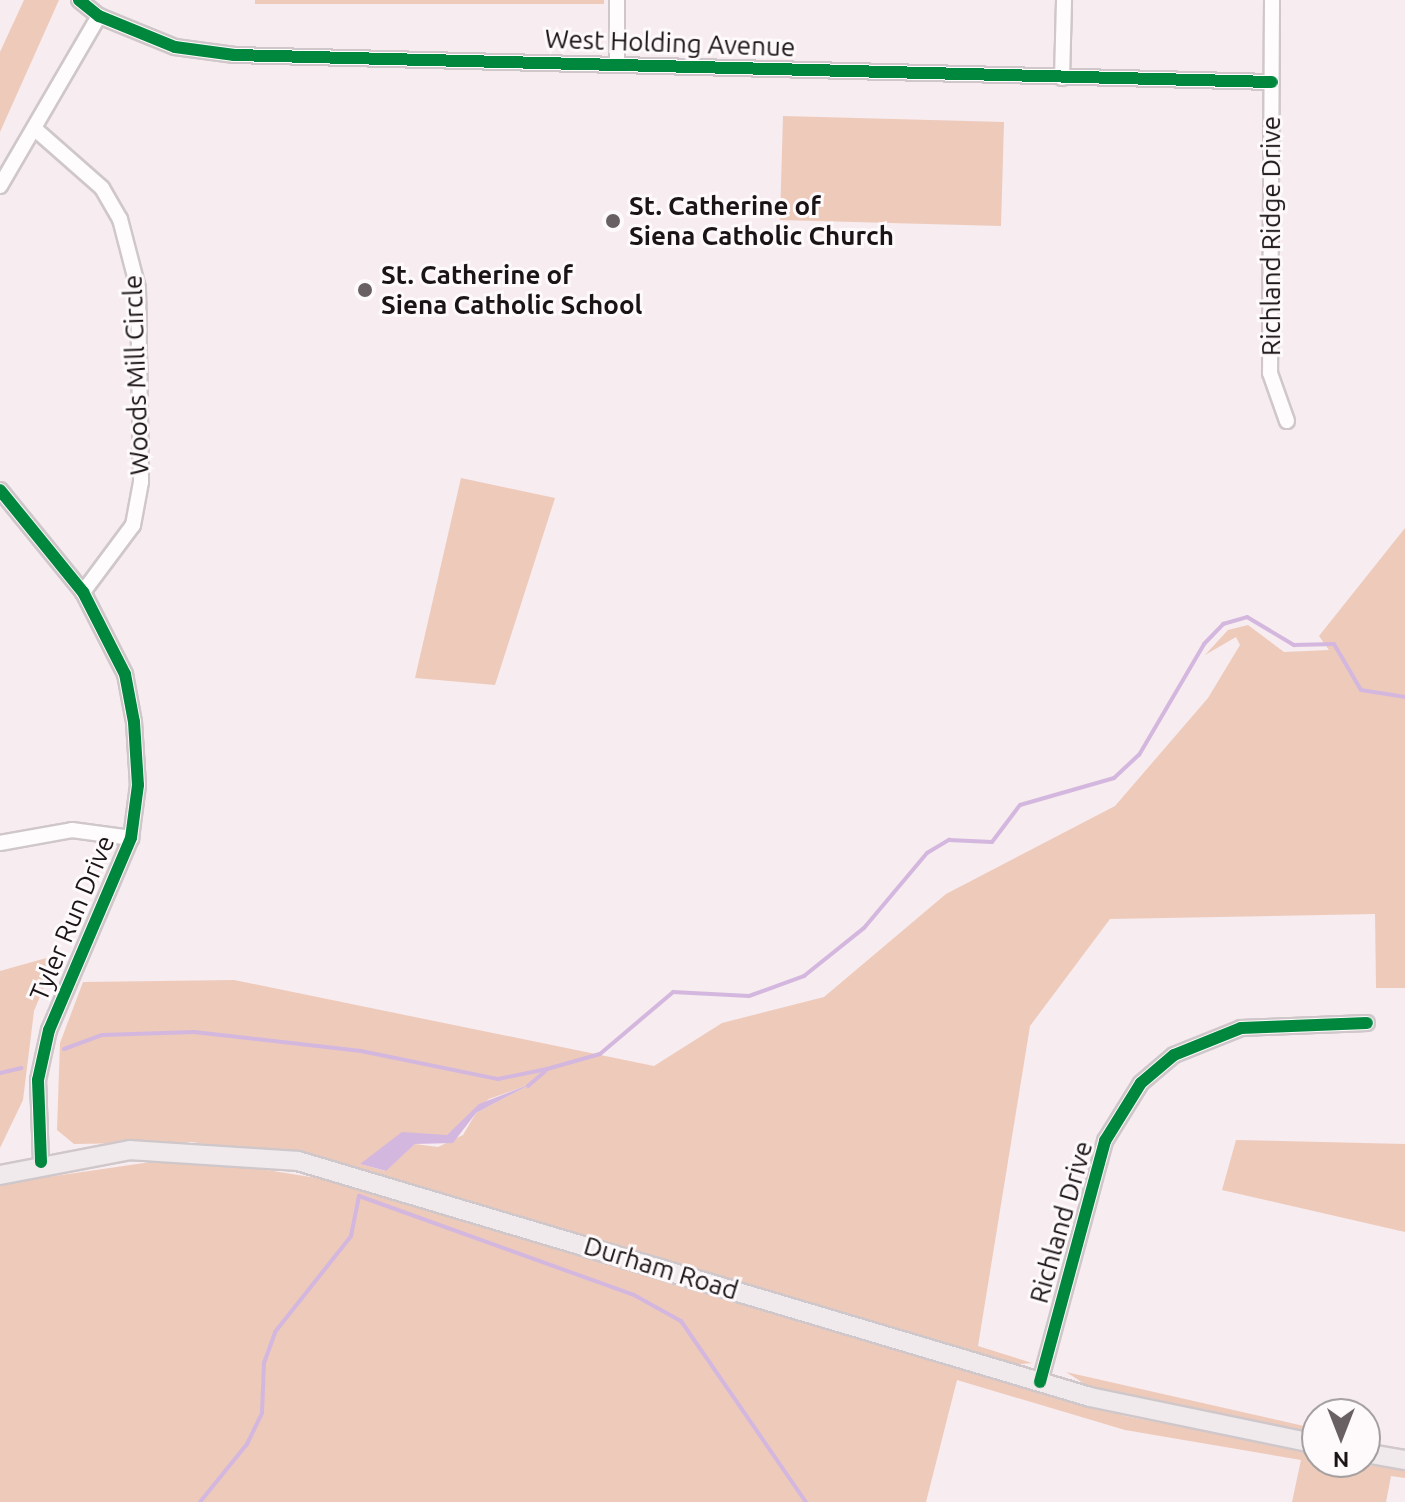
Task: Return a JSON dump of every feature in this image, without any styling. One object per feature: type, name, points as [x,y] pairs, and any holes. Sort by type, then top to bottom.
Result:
[{"type":"main road","name":"Durham Road","points":[[0,1175],[41,1162],[181,1149],[311,1164],[1040,1382],[1192,1423],[1301,1441]]},
{"type":"main road","points":[[1381,1456],[1405,1460]]},
{"type":"street","name":"West Holding Avenue","points":[[79,0],[99,16],[175,47],[234,55],[1272,82]]},
{"type":"street","points":[[617,0],[617,63]]},
{"type":"street","points":[[1062,78],[1064,0]]},
{"type":"street","name":"Richland Ridge Drive","points":[[1272,0],[1270,373],[1287,421]]},
{"type":"street","points":[[0,186],[99,16]]},
{"type":"street","name":"Woods Mill Circle","points":[[35,129],[102,188],[120,219],[138,288],[141,482],[133,525],[83,592]]},
{"type":"street","name":"Tyler Run Drive","points":[[0,490],[83,592],[127,686],[138,785],[131,838],[49,1030],[38,1080],[41,1162]]},
{"type":"street","points":[[0,843],[72,830],[131,838]]},
{"type":"street","name":"Richland Drive","points":[[1040,1382],[1105,1141],[1141,1083],[1174,1055],[1241,1028],[1367,1023]]},
{"type":"shaded area","points":[[24,0],[59,0],[0,132],[0,52]]},
{"type":"shaded area","points":[[255,0],[604,0],[604,4],[255,4]]},
{"type":"shaded area","points":[[783,116],[1004,122],[1001,226],[780,220]]},
{"type":"shaded area","points":[[461,478],[555,498],[495,685],[415,678]]},
{"type":"shaded area","points":[[1405,528],[1405,988],[1376,988],[1375,914],[1110,919],[1030,1026],[978,1346],[1032,1363],[1009,1365],[327,1160],[191,1142],[74,1144],[57,1130],[60,1043],[83,982],[234,980],[654,1066],[722,1023],[824,997],[946,894],[1115,806],[1208,698],[1240,645],[1236,637],[1205,655],[1228,630],[1248,625],[1284,652],[1329,650],[1319,636]],"holes":[[[531,1084],[476,1113],[463,1135],[438,1147],[415,1144],[385,1171],[360,1164],[429,1136],[447,1135],[489,1099]]]},
{"type":"shaded area","points":[[57,955],[34,1011],[23,1100],[0,1148],[0,971]]},
{"type":"shaded area","points":[[533,1083],[476,1113],[453,1143],[415,1144],[386,1171],[360,1164],[402,1132],[447,1135],[479,1104]]},
{"type":"shaded area","points":[[1236,1140],[1405,1144],[1405,1232],[1222,1190]]},
{"type":"shaded area","points":[[185,1157],[342,1182],[1125,1416],[1301,1450],[1301,1460],[1125,1430],[957,1380],[926,1502],[0,1502],[0,1184]]},
{"type":"shaded area","points":[[1066,1372],[1301,1425],[1301,1433],[1091,1388]]},
{"type":"shaded area","points":[[1301,1460],[1301,1478],[1381,1478],[1381,1466],[1405,1468],[1405,1478],[1391,1476],[1386,1502],[1292,1502]]},
{"type":"waterway","points":[[64,1049],[102,1035],[194,1032],[361,1051],[498,1079],[547,1069],[600,1054],[673,992],[749,996],[804,976],[864,928],[927,853],[949,840],[992,842],[1020,805],[1114,778],[1139,755],[1204,644],[1223,624],[1247,617],[1294,645],[1334,644],[1361,690],[1405,697]]},
{"type":"waterway","points":[[0,1073],[21,1068]]},
{"type":"waterway","points":[[528,1086],[545,1071]]},
{"type":"waterway","points":[[200,1502],[247,1444],[262,1413],[264,1363],[275,1332],[351,1236],[359,1196],[634,1295],[681,1321],[806,1502]]},
{"type":"cycle path","points":[[79,0],[99,16],[175,47],[234,55],[1272,82]]},
{"type":"cycle path","points":[[0,490],[83,592],[125,674],[134,722],[138,785],[131,838],[49,1030],[38,1080],[41,1162]]},
{"type":"cycle path","points":[[1040,1382],[1105,1141],[1141,1083],[1174,1055],[1241,1028],[1367,1023]]},
{"type":"place","name":"St. Catherine of Siena Catholic Church","points":[[613,221]]},
{"type":"place","name":"St. Catherine of Siena Catholic School","points":[[365,290]]}]
